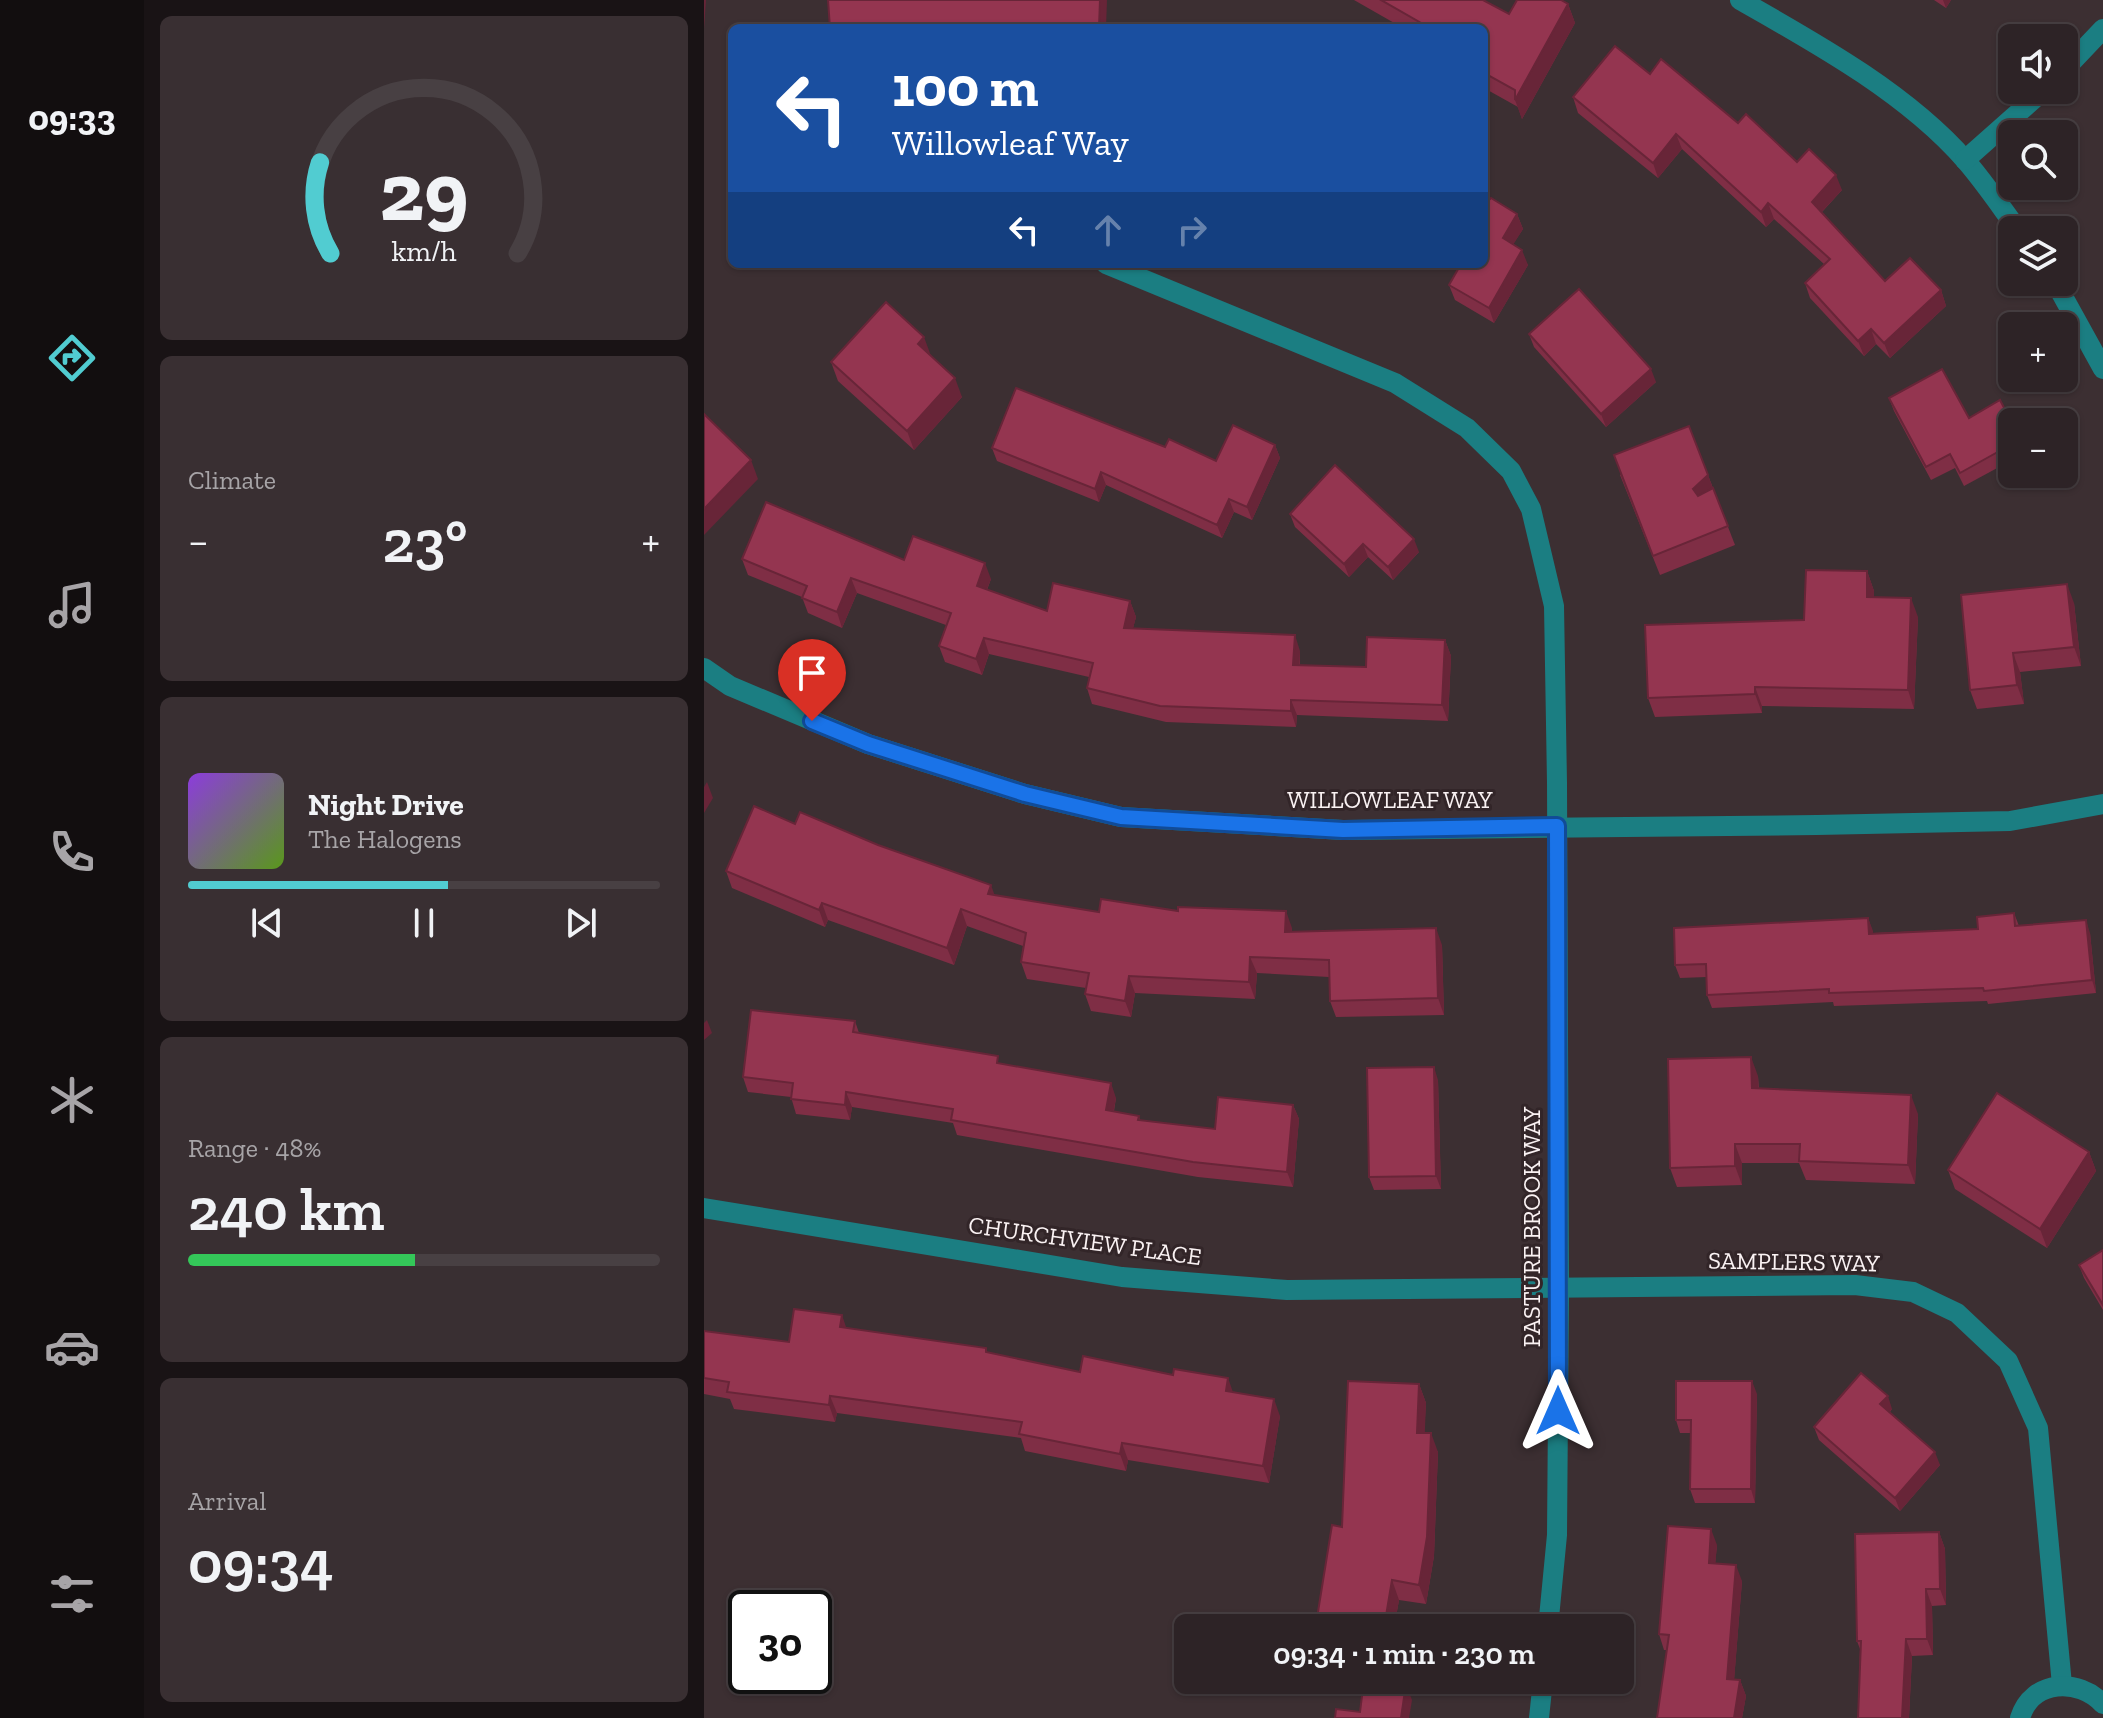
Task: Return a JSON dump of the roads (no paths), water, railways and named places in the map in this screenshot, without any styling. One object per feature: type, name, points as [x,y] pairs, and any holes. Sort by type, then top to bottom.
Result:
[{"type":"street","points":[[1740,0],[1820,46],[1918,115],[1965,160],[2007,216]]},
{"type":"street","points":[[2078,55],[2103,29]]},
{"type":"street","points":[[1965,160],[2028,104]]},
{"type":"street","name":"PASTURE BROOK WAY","points":[[1116,268],[1395,383],[1467,428],[1511,471],[1531,509],[1554,606],[1559,1289],[1557,1535],[1549,1614]]},
{"type":"street","points":[[2063,296],[2103,369]]},
{"type":"street","name":"WILLOWLEAF WAY","points":[[704,668],[730,686],[868,744],[1025,794],[1121,817],[1343,830],[2010,821],[2103,804]]},
{"type":"street","name":"CHURCHVIEW PLACE","points":[[704,1208],[1122,1277],[1287,1290],[1559,1289]]},
{"type":"street","name":"SAMPLERS WAY","points":[[1559,1289],[1855,1285],[1913,1292],[1957,1313],[2008,1361],[2038,1428],[2062,1685]]},
{"type":"street","points":[[2020,1718],[2032,1698],[2046,1689],[2062,1685],[2079,1687],[2094,1694],[2103,1704]]},
{"type":"street","points":[[1539,1718],[1542,1694]]}]
